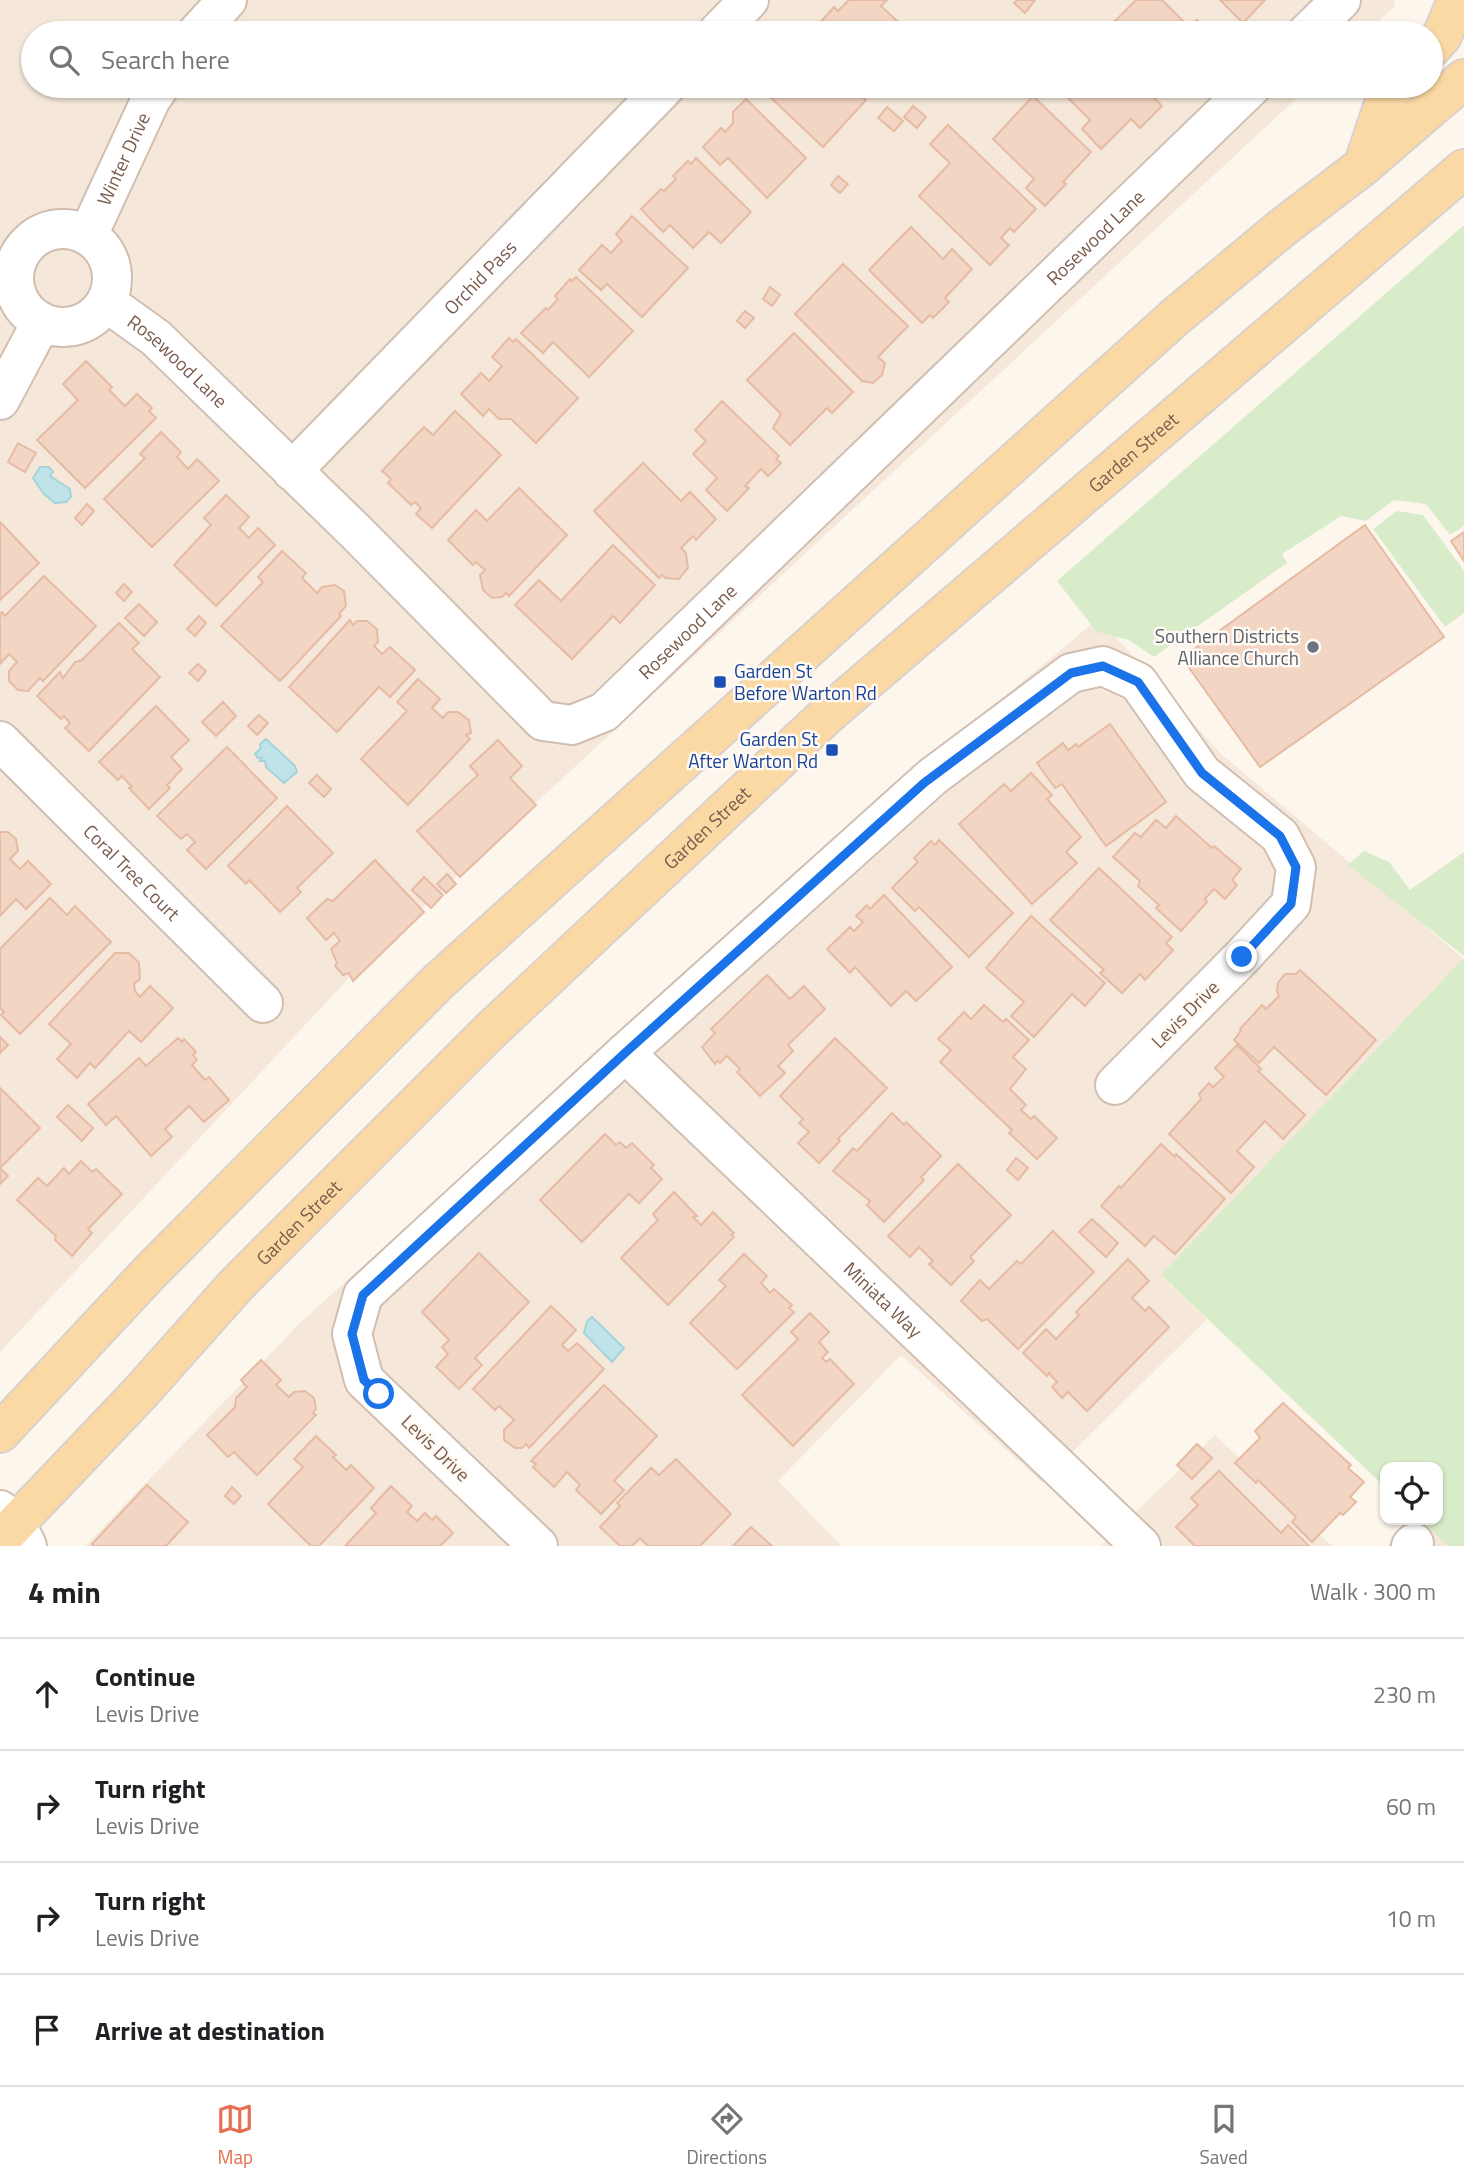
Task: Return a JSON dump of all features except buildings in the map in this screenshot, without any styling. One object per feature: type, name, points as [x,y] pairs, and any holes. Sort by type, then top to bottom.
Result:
[{"type":"main road","points":[[1443,34],[1457,0]]},
{"type":"main road","points":[[1443,97],[1464,79]]},
{"type":"main road","points":[[1363,166],[1386,98]]},
{"type":"main road","points":[[0,1433],[151,1270],[438,982],[1175,317],[1282,228],[1363,166],[1442,98]]},
{"type":"main road","name":"Garden Street","points":[[11,1530],[141,1393],[237,1284],[489,1032],[819,723],[1464,169]]},
{"type":"street","points":[[208,21],[226,0]]},
{"type":"street","points":[[729,21],[750,0]]},
{"type":"street","points":[[1319,21],[1341,0]]},
{"type":"street","name":"Winter Drive","points":[[88,235],[152,98]]},
{"type":"street","name":"Orchid Pass","points":[[292,471],[654,98]]},
{"type":"street","name":"Rosewood Lane","points":[[106,302],[156,338],[543,721],[572,725],[604,712],[1240,98]]},
{"type":"street","points":[[68,228],[88,235],[106,254],[109,265],[112,277],[106,302],[90,320],[68,327],[41,323],[20,302],[10,244],[43,232],[68,228]]},
{"type":"street","points":[[0,400],[41,323]]},
{"type":"street","name":"Levis Drive","points":[[538,1546],[364,1380],[352,1334],[363,1295],[625,1053],[932,777],[1071,673],[1103,666],[1138,682],[1202,773],[1280,836],[1296,867],[1291,904],[1115,1085]]},
{"type":"street","name":"Coral Tree Court","points":[[0,741],[263,1003]]},
{"type":"street","name":"Miniata Way","points":[[625,1053],[1141,1546]]},
{"type":"shaded area","points":[[0,0],[1395,0],[1394,7],[1379,21],[21,21],[21,98],[1297,98],[362,964],[0,1352]]},
{"type":"shaded area","points":[[1099,618],[1220,753],[1464,959],[1464,980],[1169,1284],[1207,1319],[1042,1482],[901,1355],[778,1481],[842,1546],[85,1546],[300,1323],[852,823]]},
{"type":"shaded area","points":[[1215,1435],[1332,1546],[1101,1546]]},
{"type":"shaded area","points":[[1415,1525],[1428,1525],[1451,1546],[1387,1546]]},
{"type":"green space","points":[[1464,225],[1464,526],[1450,535],[1426,504],[1394,500],[1366,521],[1341,516],[1282,554],[1287,563],[1154,657],[1129,640],[1097,632],[1057,581]]},
{"type":"green space","points":[[1397,511],[1423,515],[1464,571],[1464,613],[1445,627],[1373,529]]},
{"type":"green space","points":[[1364,851],[1389,862],[1410,890],[1464,852],[1464,956],[1348,865]]},
{"type":"green space","points":[[1464,958],[1464,1546],[1448,1546],[1425,1525],[1443,1525],[1443,1462],[1380,1462],[1380,1482],[1161,1275]]},
{"type":"water","points":[[40,467],[49,467],[53,472],[50,476],[70,489],[71,497],[66,502],[55,503],[44,494],[33,478]]},
{"type":"water","points":[[266,739],[295,766],[297,772],[284,783],[266,767],[265,761],[260,761],[262,758],[255,754]]},
{"type":"water","points":[[592,1317],[624,1348],[612,1362],[584,1333],[587,1321]]},
{"type":"place","name":"Southern Districts Alliance Church","points":[[1313,647]]},
{"type":"place","name":"Garden St Before Warton Rd","points":[[720,682]]},
{"type":"place","name":"Garden St After Warton Rd","points":[[832,750]]},
{"type":"route","points":[[379,1394],[364,1380],[352,1334],[363,1295],[625,1053],[924,783],[1071,673],[1103,666],[1138,682],[1202,773],[1280,836],[1296,867],[1291,904],[1242,957]]}]
